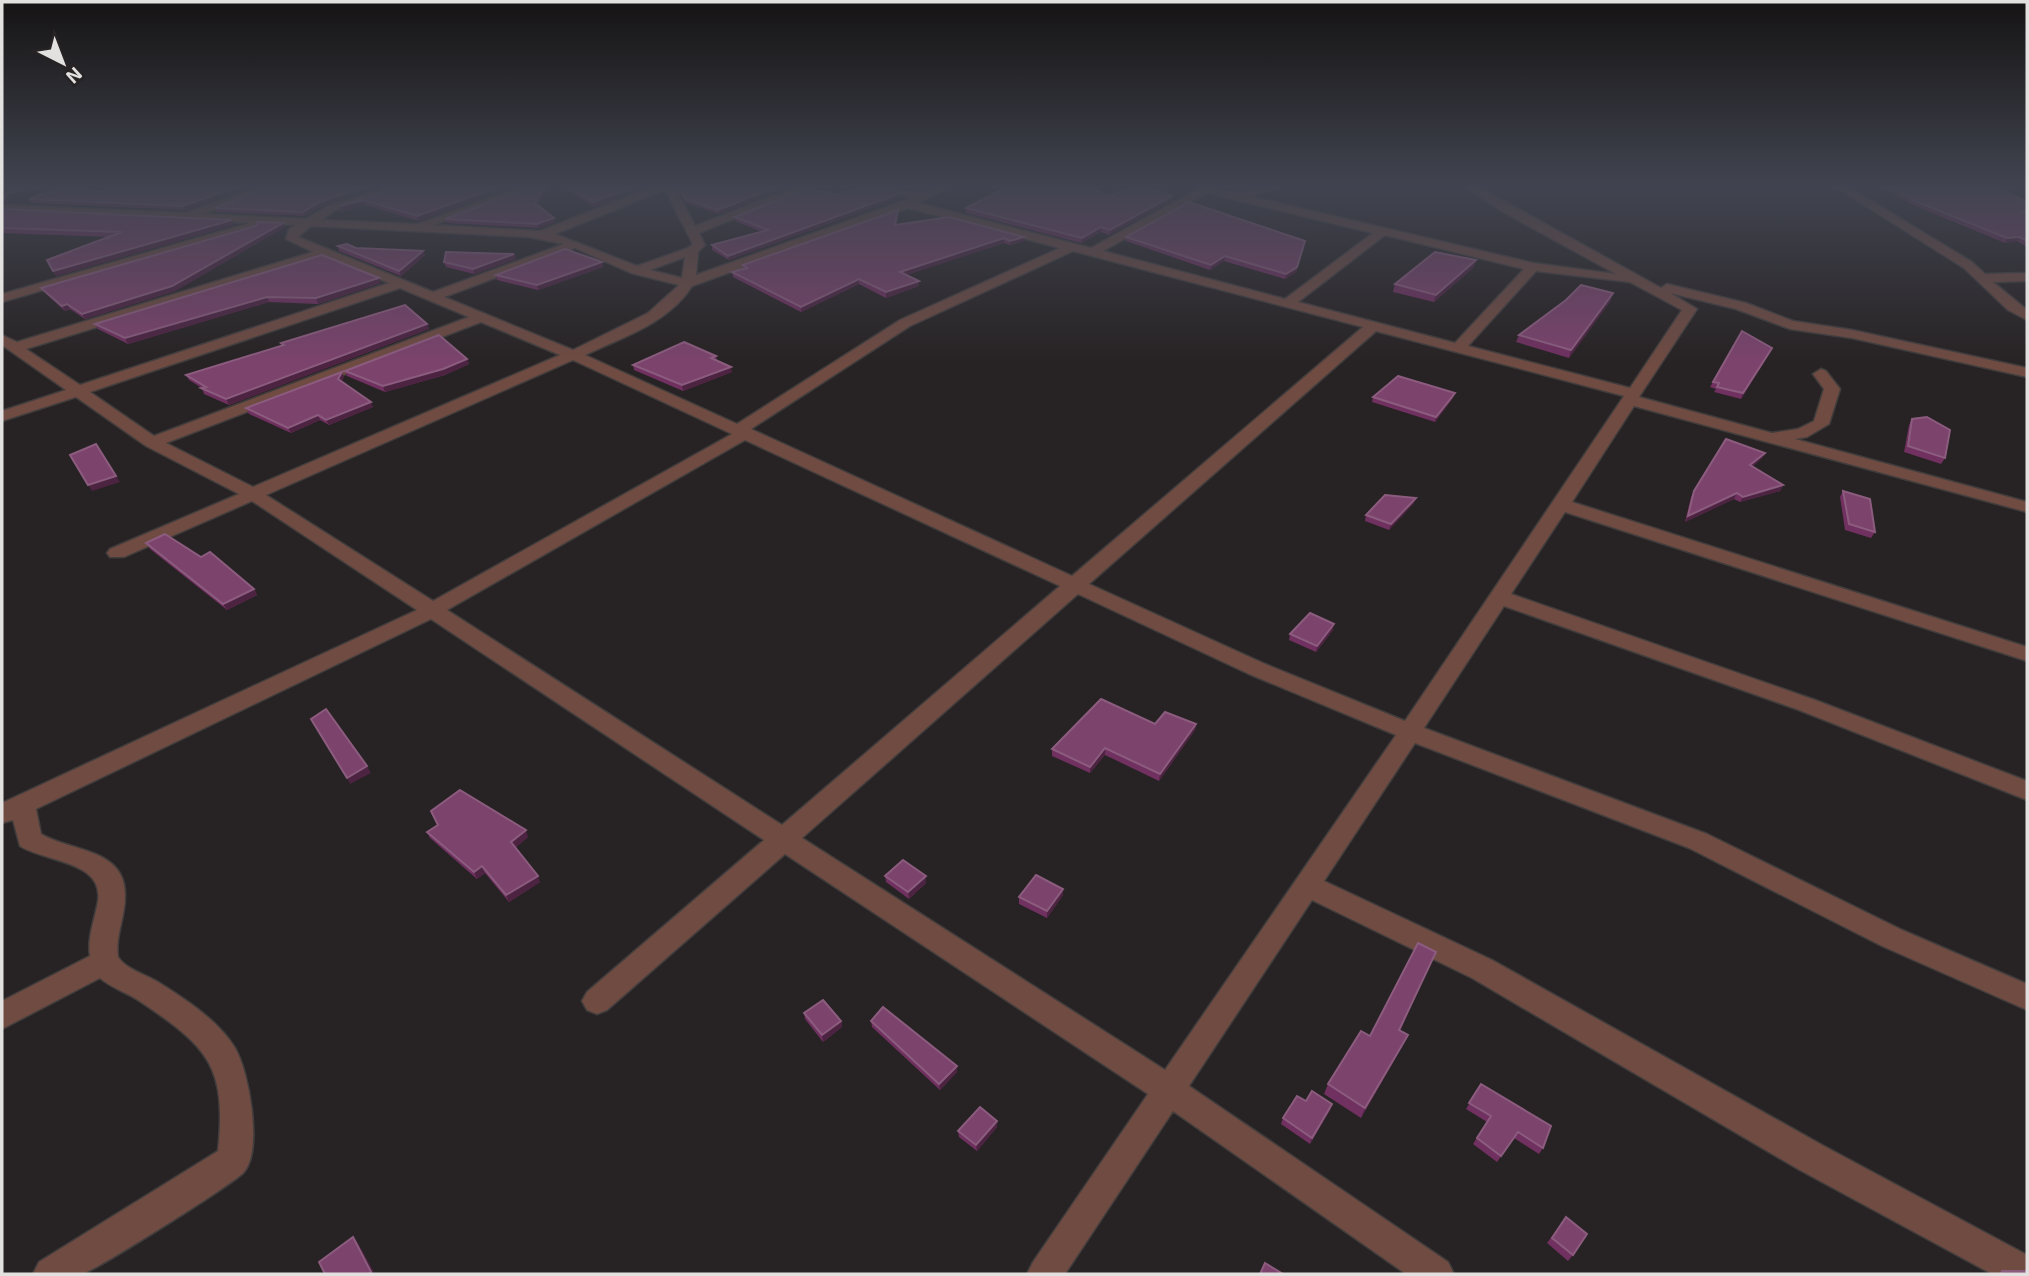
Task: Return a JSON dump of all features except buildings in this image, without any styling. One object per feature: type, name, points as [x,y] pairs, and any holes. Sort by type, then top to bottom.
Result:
[{"type":"street","points":[[2,298],[186,246]]},
{"type":"street","points":[[306,246],[573,355],[1257,669],[1410,733],[1698,841],[1892,938],[2027,998]]},
{"type":"street","points":[[432,297],[571,246]]},
{"type":"street","points":[[579,246],[636,270],[687,284]]},
{"type":"street","points":[[636,270],[692,251],[698,246]]},
{"type":"street","points":[[117,553],[573,355],[668,306],[687,284],[793,246]]},
{"type":"street","points":[[1061,246],[1458,348],[2027,507]]},
{"type":"street","points":[[1091,253],[1103,246]]},
{"type":"street","points":[[1287,304],[1364,246]]},
{"type":"street","points":[[1444,246],[1533,267],[1640,281],[1741,306],[1790,325],[1852,334],[2027,372]]},
{"type":"street","points":[[1045,1274],[1410,733],[1690,309],[1574,246]]},
{"type":"street","points":[[1936,246],[1968,265],[2027,316]]},
{"type":"street","points":[[51,1274],[177,1198],[233,1160],[238,1118],[235,1081],[217,1044],[140,986],[111,970],[106,961],[103,940],[113,892],[107,875],[89,859],[29,839],[13,810],[430,611],[743,432],[825,372],[905,323],[1070,248]]},
{"type":"street","points":[[687,284],[692,251]]},
{"type":"street","points":[[9,343],[323,253]]},
{"type":"street","points":[[1458,348],[1533,267]]},
{"type":"street","points":[[1982,278],[2027,276]]},
{"type":"street","points":[[2,416],[400,284]]},
{"type":"street","points":[[152,442],[482,317]]},
{"type":"street","points":[[597,1002],[1373,326]]},
{"type":"street","points":[[9,343],[152,442],[253,494],[1169,1090],[1436,1274]]},
{"type":"street","points":[[1763,435],[1801,434],[1821,424],[1832,389],[1821,374]]},
{"type":"street","points":[[1560,504],[2027,654]]},
{"type":"street","points":[[1499,597],[1807,705],[2027,791]]},
{"type":"street","points":[[1307,885],[1482,969],[1810,1157],[2027,1274]]},
{"type":"street","points":[[2,1016],[106,961]]}]
